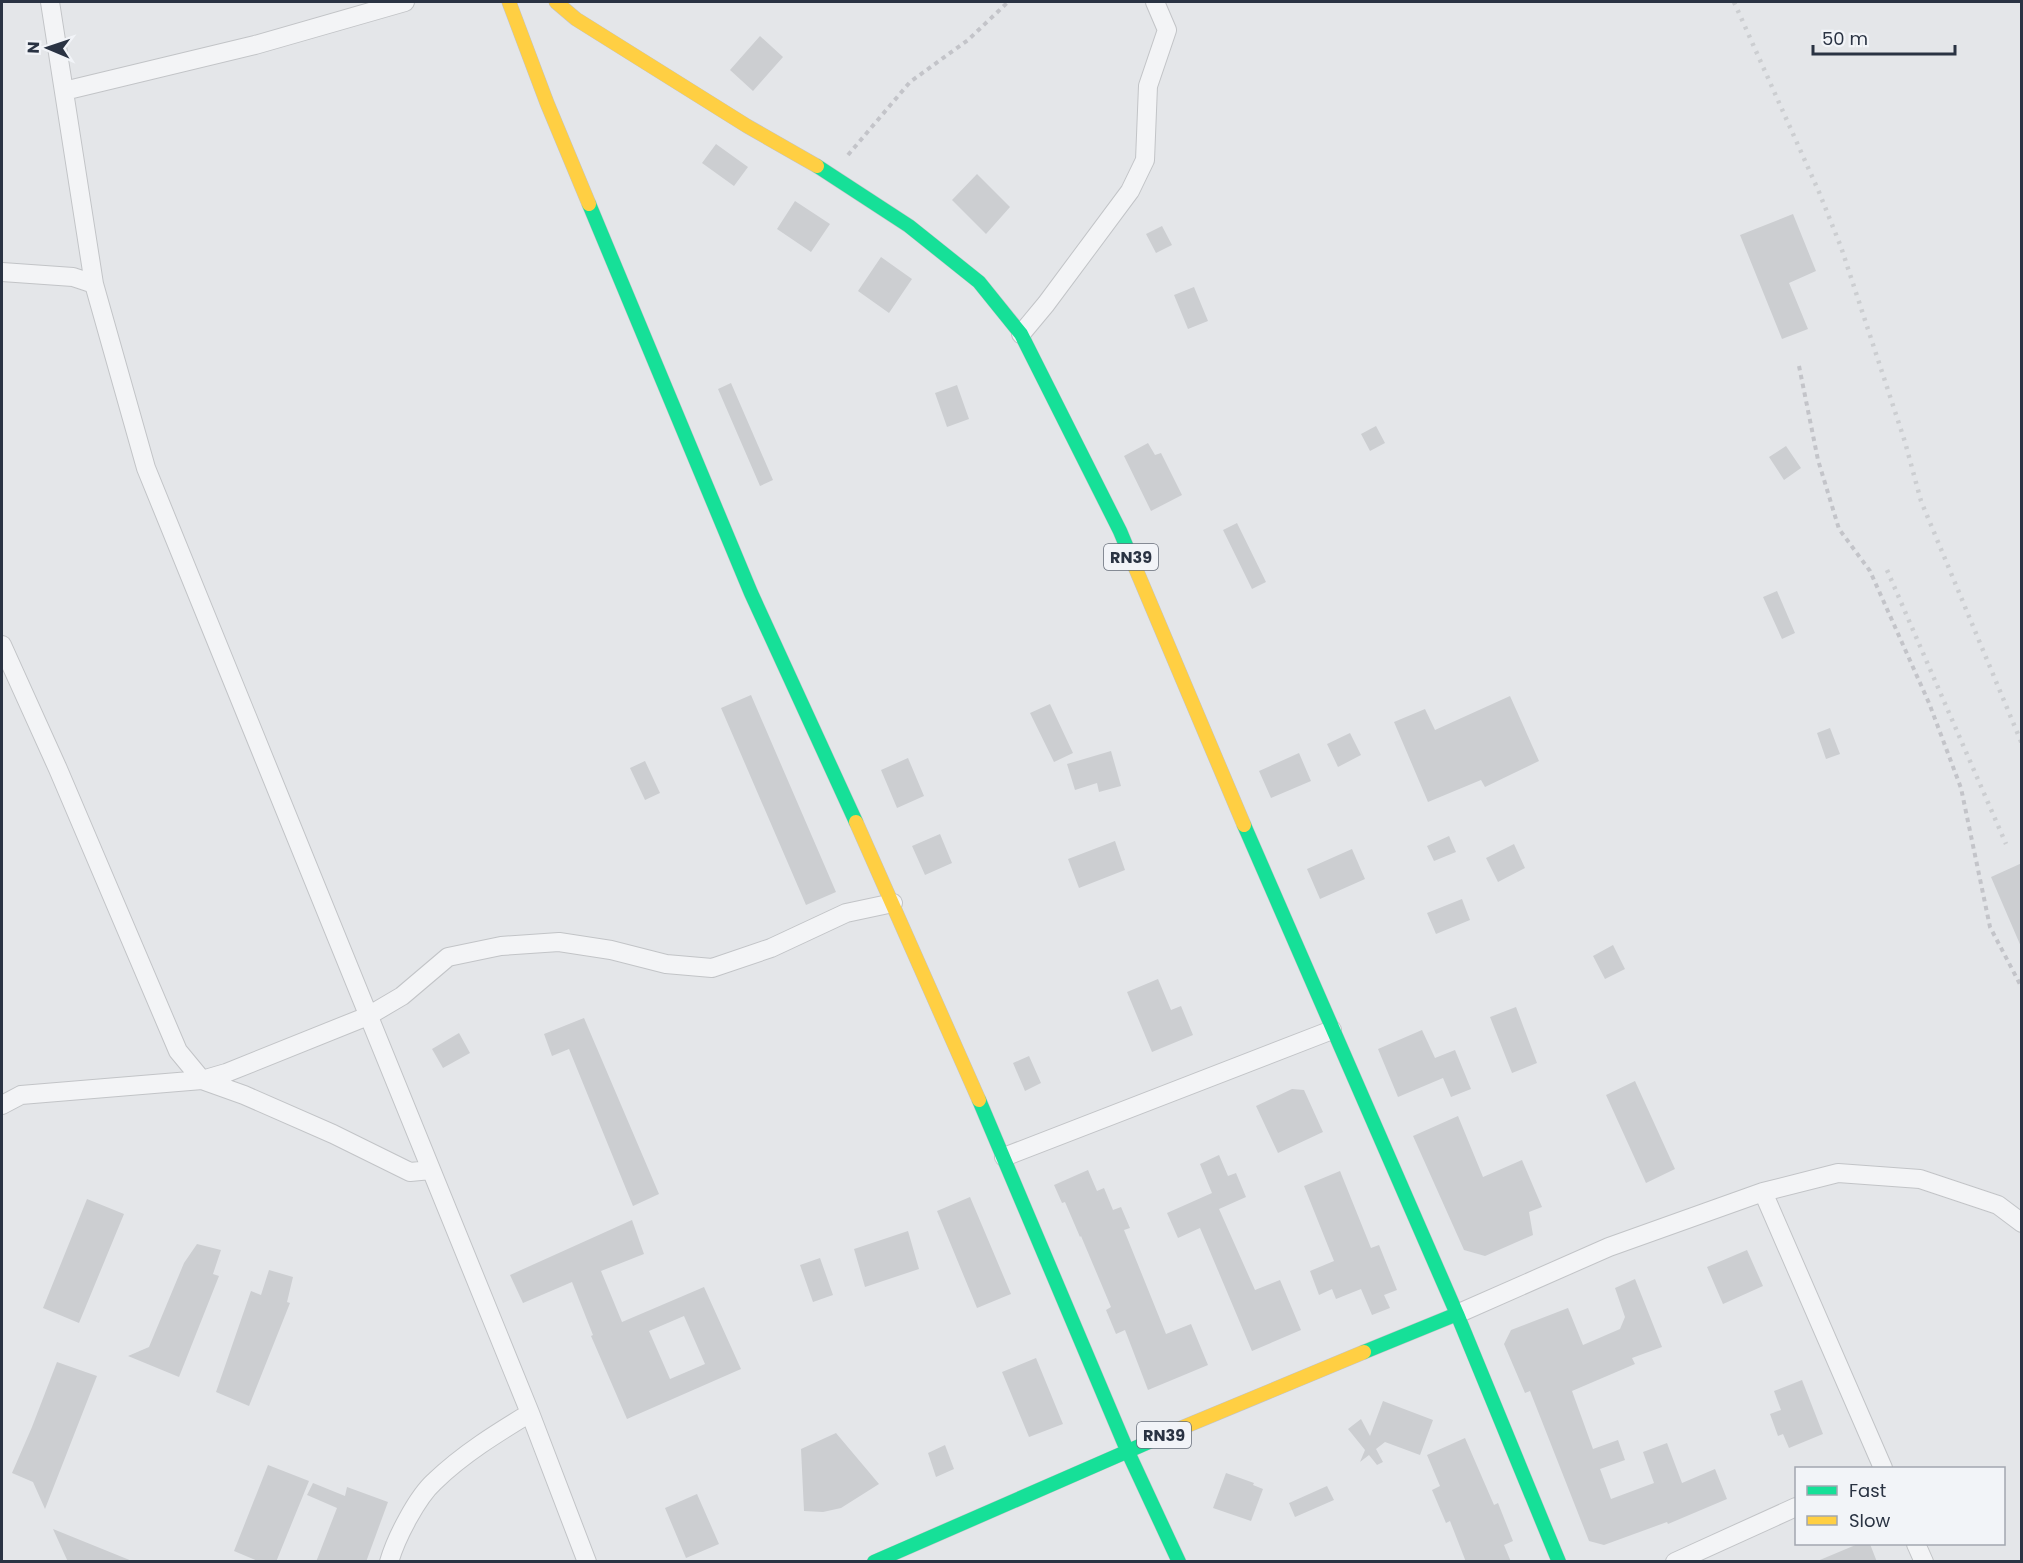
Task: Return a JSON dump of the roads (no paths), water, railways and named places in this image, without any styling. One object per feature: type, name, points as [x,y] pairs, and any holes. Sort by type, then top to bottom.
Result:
[{"type":"main road","points":[[509,2],[547,102],[751,593],[893,903],[1004,1157],[1127,1450],[1179,1562]]},
{"type":"main road","name":"RN39","points":[[556,2],[576,18],[747,126],[833,175],[909,226],[979,282],[1021,334],[1120,531],[1211,749],[1457,1314],[1127,1450],[880,1560]]},
{"type":"main road","points":[[1457,1314],[1559,1562]]},
{"type":"street","points":[[50,2],[93,284],[146,468],[530,1413],[587,1562]]},
{"type":"street","points":[[64,91],[255,45],[405,2]]},
{"type":"street","points":[[1021,334],[1130,191],[1145,160],[1148,86],[1167,30],[1155,2]]},
{"type":"street","points":[[2,272],[73,277],[93,284]]},
{"type":"street","points":[[2,645],[58,769],[178,1051],[202,1080],[244,1095],[323,1129],[410,1172],[431,1170]]},
{"type":"street","points":[[2,1104],[21,1095],[202,1080],[226,1073],[368,1016],[402,996],[448,957],[501,946],[559,942],[611,950],[666,964],[712,968],[771,948],[846,913],[893,903]]},
{"type":"street","points":[[1004,1157],[1332,1030]]},
{"type":"street","points":[[1457,1314],[1609,1247],[1763,1192],[1839,1173],[1920,1179],[1998,1205],[2022,1223]]},
{"type":"street","points":[[1763,1192],[1882,1467]]},
{"type":"street","points":[[389,1562],[407,1520],[433,1482],[467,1454],[530,1413]]},
{"type":"street","points":[[1675,1562],[1795,1508]]},
{"type":"street","points":[[1916,1545],[1924,1562]]},
{"type":"railway","points":[[1734,2],[1819,192],[1841,247],[1905,442],[1921,501],[2022,744]]},
{"type":"railway","points":[[1887,570],[2006,844]]}]
